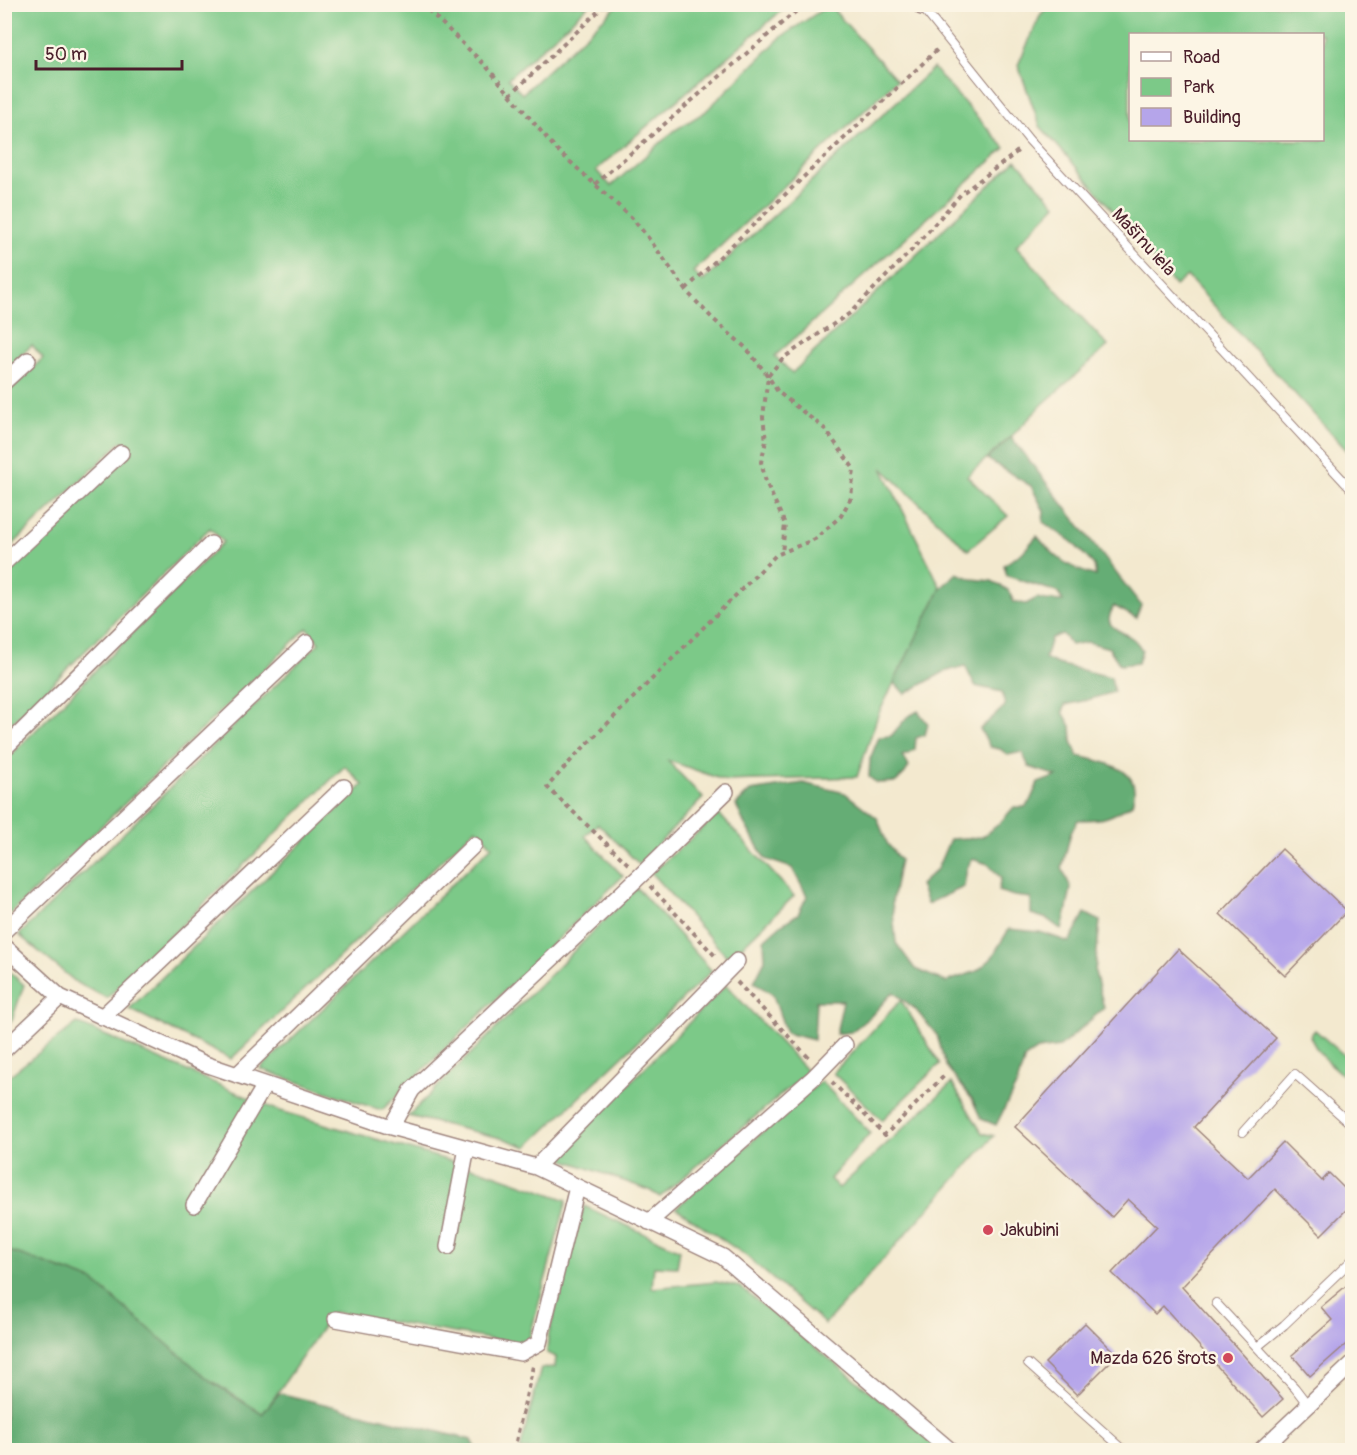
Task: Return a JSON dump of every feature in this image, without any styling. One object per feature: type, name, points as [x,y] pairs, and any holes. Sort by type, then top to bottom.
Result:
[{"type":"street","points":[[4,382],[28,360]]},
{"type":"street","points":[[4,563],[121,453]]},
{"type":"street","points":[[4,749],[211,544]]},
{"type":"street","points":[[4,931],[307,643]]},
{"type":"street","points":[[102,1017],[344,786]]},
{"type":"street","points":[[391,1127],[412,1090],[726,792]]},
{"type":"street","points":[[237,1075],[474,845]]},
{"type":"street","points":[[4,946],[60,997],[205,1064],[391,1127],[536,1167],[723,1257],[950,1450]]},
{"type":"street","points":[[536,1167],[732,966]]},
{"type":"street","points":[[4,1050],[60,997]]},
{"type":"street","points":[[649,1222],[813,1078],[844,1045]]},
{"type":"street","points":[[194,1205],[265,1085]]},
{"type":"street","points":[[448,1247],[467,1148]]},
{"type":"street","points":[[336,1319],[521,1353],[539,1342],[577,1187]]},
{"type":"street","points":[[1261,1450],[1353,1364]]},
{"type":"lane","name":"Mašīnu iela","points":[[922,5],[1029,140],[1353,490]]},
{"type":"lane","points":[[1243,1132],[1295,1074],[1353,1125]]},
{"type":"lane","points":[[1257,1347],[1353,1260]]},
{"type":"lane","points":[[1215,1303],[1295,1388],[1308,1405]]},
{"type":"lane","points":[[1028,1364],[1124,1450]]},
{"type":"path","points":[[423,4],[486,66],[556,149],[632,218],[686,289],[713,319],[746,348],[778,392],[825,429],[854,469],[851,498],[841,516],[815,538],[776,555],[647,683],[547,787],[640,876],[720,961],[732,966]]},
{"type":"path","points":[[510,95],[606,4]]},
{"type":"path","points":[[595,184],[806,4]]},
{"type":"path","points":[[686,289],[948,39]]},
{"type":"path","points":[[782,553],[785,524],[766,482],[761,462],[766,441],[763,417],[768,376],[783,358],[850,313],[910,252],[961,194],[1012,156],[1029,140]]},
{"type":"path","points":[[515,1448],[539,1342]]},
{"type":"green space","points":[[5,4],[589,5],[508,79],[522,94],[618,5],[788,5],[596,170],[611,186],[675,130],[705,112],[781,37],[829,5],[897,80],[693,272],[703,281],[933,68],[1005,148],[775,356],[792,373],[1016,160],[1056,205],[1016,246],[1108,346],[967,476],[1008,516],[968,550],[882,468],[941,588],[878,715],[857,777],[726,781],[667,760],[703,798],[639,864],[598,824],[585,836],[623,876],[382,1110],[260,1069],[492,846],[476,828],[231,1059],[129,1009],[363,785],[345,766],[107,998],[77,983],[19,935],[319,643],[307,628],[5,919],[5,761],[223,542],[210,528],[5,730],[5,574],[132,452],[122,441],[5,552],[5,395],[43,358],[32,345],[5,371]]},
{"type":"green space","points":[[1051,5],[1352,5],[1352,456],[1187,276],[1175,286],[1040,126],[1018,65],[1041,14]]},
{"type":"green space","points":[[1011,437],[1141,605],[1136,618],[1114,606],[1109,619],[1112,626],[1132,638],[1141,648],[1138,663],[1120,665],[1109,648],[1088,642],[1071,645],[1062,634],[1051,638],[1045,658],[1057,664],[1111,677],[1114,692],[1065,705],[1063,712],[1071,726],[1072,741],[1078,756],[1103,762],[1121,770],[1132,781],[1134,791],[1132,804],[1107,817],[1078,820],[1071,832],[1062,868],[1071,888],[1062,930],[1047,919],[1031,914],[1031,898],[998,891],[1001,878],[988,864],[972,859],[967,868],[964,887],[927,904],[920,885],[937,869],[950,839],[982,837],[999,824],[1014,807],[1025,807],[1038,783],[1057,776],[1029,767],[1022,752],[1008,755],[1000,749],[990,747],[980,729],[1005,706],[1002,692],[975,686],[965,666],[944,672],[905,694],[894,682],[941,588],[957,573],[972,579],[992,581],[1008,590],[1014,602],[1026,604],[1037,598],[1063,601],[1057,592],[1007,576],[1004,565],[1023,552],[1037,536],[1063,561],[1096,576],[1094,565],[1072,542],[1043,522],[1044,511],[1031,486],[987,459]]},
{"type":"green space","points":[[918,711],[928,724],[925,735],[916,738],[915,749],[902,756],[909,766],[896,782],[877,783],[869,777],[870,759],[879,737],[891,736],[907,717]]},
{"type":"green space","points":[[803,783],[845,793],[877,818],[887,843],[900,860],[892,902],[896,943],[915,969],[946,982],[977,971],[991,959],[1009,929],[1040,932],[1069,942],[1085,913],[1100,921],[1095,972],[1104,1008],[1060,1047],[1037,1050],[1025,1058],[1017,1084],[996,1125],[981,1119],[972,1099],[946,1066],[937,1035],[915,1009],[893,992],[871,1016],[851,1032],[836,1034],[843,1001],[816,1001],[814,1040],[786,1033],[773,995],[754,982],[765,960],[764,940],[798,914],[807,896],[792,868],[765,859],[736,805],[750,791]]},
{"type":"green space","points":[[719,814],[794,896],[729,959],[651,873]]},
{"type":"green space","points":[[637,888],[712,971],[527,1147],[505,1139],[408,1116]]},
{"type":"green space","points":[[4,967],[24,985],[12,1020],[5,1028]]},
{"type":"green space","points":[[726,985],[808,1072],[660,1197],[649,1190],[557,1157]]},
{"type":"green space","points":[[901,1000],[940,1064],[882,1120],[833,1073]]},
{"type":"green space","points":[[77,1023],[277,1110],[491,1173],[567,1200],[529,1339],[524,1345],[333,1312],[263,1414],[5,1250],[5,1079]]},
{"type":"green space","points":[[1315,1030],[1352,1062],[1352,1083],[1328,1062],[1313,1043],[1310,1036]]},
{"type":"green space","points":[[821,1081],[870,1133],[830,1179],[839,1188],[952,1083],[982,1133],[994,1136],[825,1324],[745,1255],[676,1208]]},
{"type":"green space","points":[[584,1206],[680,1250],[677,1267],[654,1266],[652,1288],[716,1282],[740,1287],[940,1450],[520,1450],[541,1368],[555,1367],[556,1357],[547,1353],[548,1337]]},
{"type":"green space","points":[[5,1250],[93,1281],[213,1383],[262,1414],[279,1393],[472,1440],[477,1450],[5,1450]]},
{"type":"building","points":[[1282,849],[1347,911],[1285,976],[1220,914]]},
{"type":"building","points":[[1178,949],[1276,1038],[1194,1127],[1248,1178],[1283,1142],[1322,1181],[1329,1173],[1353,1197],[1353,1203],[1321,1235],[1275,1189],[1182,1287],[1283,1399],[1263,1417],[1163,1306],[1155,1314],[1112,1273],[1157,1226],[1128,1199],[1112,1217],[1015,1127]]},
{"type":"building","points":[[1353,1280],[1353,1338],[1310,1376],[1292,1355],[1332,1320],[1321,1307]]},
{"type":"building","points":[[1085,1323],[1117,1355],[1077,1395],[1045,1363]]},
{"type":"place","name":"Jakubini","points":[[988,1230]]},
{"type":"place","name":"Mazda 626 šrots","points":[[1228,1358]]}]
